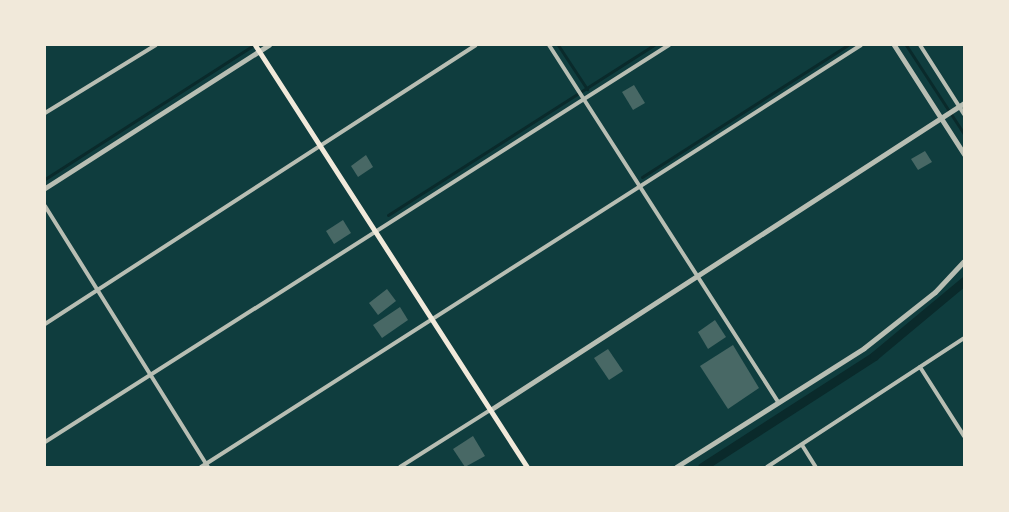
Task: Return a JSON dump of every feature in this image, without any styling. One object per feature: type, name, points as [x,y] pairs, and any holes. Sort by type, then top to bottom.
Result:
[{"type":"main road","points":[[257,48],[527,467]]},
{"type":"street","points":[[45,113],[156,45]]},
{"type":"street","points":[[45,188],[257,48],[269,45]]},
{"type":"street","points":[[45,324],[476,45]]},
{"type":"street","points":[[549,45],[778,402]]},
{"type":"street","points":[[45,442],[376,234],[583,98],[669,45]]},
{"type":"street","points":[[201,467],[432,322],[861,45]]},
{"type":"street","points":[[894,45],[964,154]]},
{"type":"street","points":[[920,45],[961,105],[964,114]]},
{"type":"street","points":[[400,467],[961,105]]},
{"type":"street","points":[[45,206],[207,465]]},
{"type":"street","points":[[676,467],[864,348],[935,292],[964,261]]},
{"type":"street","points":[[767,467],[964,338]]},
{"type":"street","points":[[920,367],[964,436]]},
{"type":"street","points":[[802,445],[816,467]]},
{"type":"building","points":[[634,85],[645,103],[633,110],[622,92]]},
{"type":"building","points":[[925,151],[932,162],[918,170],[911,159]]},
{"type":"building","points":[[366,155],[373,167],[358,177],[351,166]]},
{"type":"building","points":[[343,220],[351,233],[334,244],[326,231]]},
{"type":"building","points":[[387,289],[396,301],[378,315],[369,303]]},
{"type":"building","points":[[400,307],[408,320],[382,338],[373,325]]},
{"type":"building","points":[[715,320],[726,337],[708,349],[698,332]]},
{"type":"building","points":[[733,345],[759,388],[728,409],[700,366]]},
{"type":"building","points":[[608,349],[623,371],[609,380],[594,358]]},
{"type":"building","points":[[473,436],[485,456],[465,467],[453,449]]},
{"type":"waterway","points":[[45,179],[254,45]]},
{"type":"waterway","points":[[558,45],[587,89]]},
{"type":"waterway","points":[[388,215],[654,45]]},
{"type":"waterway","points":[[642,177],[848,45]]},
{"type":"waterway","points":[[906,45],[964,134]]},
{"type":"waterway","points":[[702,467],[874,356],[964,281]]}]
